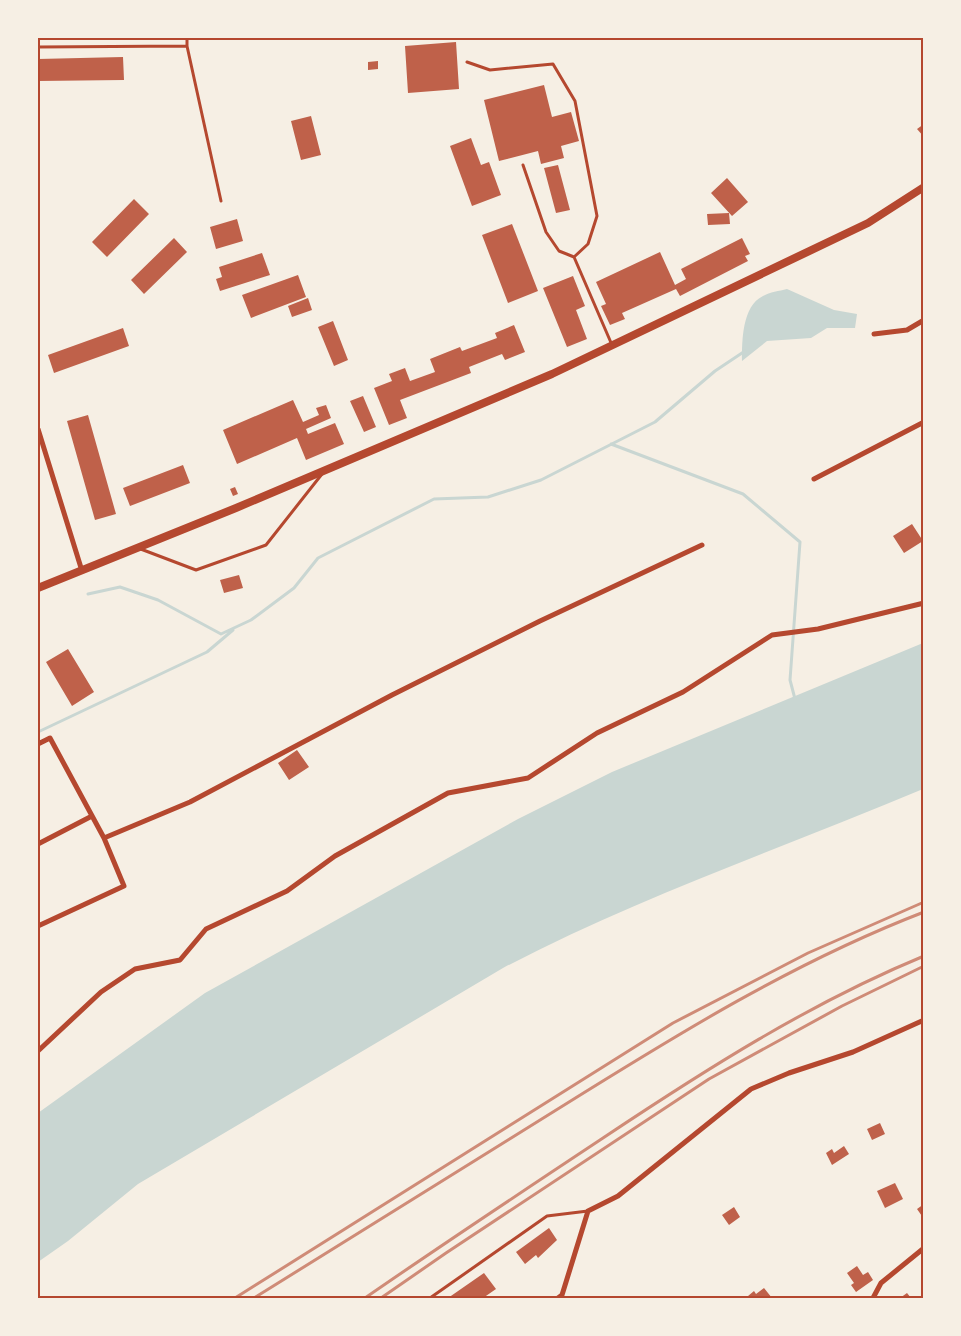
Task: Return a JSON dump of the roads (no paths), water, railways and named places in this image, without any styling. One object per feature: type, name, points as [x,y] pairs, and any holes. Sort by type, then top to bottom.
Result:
[{"type":"street","points":[[38,588],[138,548],[552,374],[868,223],[924,187]]},
{"type":"street","points":[[874,334],[906,330],[924,320]]},
{"type":"street","points":[[814,479],[924,422]]},
{"type":"street","points":[[38,429],[82,571]]},
{"type":"street","points":[[104,838],[190,802],[392,695],[540,621],[702,545]]},
{"type":"street","points":[[38,1051],[101,992],[134,970],[180,960],[206,930],[287,892],[335,856],[448,794],[528,778],[597,733],[683,692],[772,635],[818,629],[924,603]]},
{"type":"street","points":[[38,744],[50,738],[104,838],[124,886],[38,926]]},
{"type":"street","points":[[38,844],[92,816]]},
{"type":"street","points":[[561,1297],[588,1211],[618,1196],[751,1089],[789,1073],[853,1052],[924,1020]]},
{"type":"street","points":[[873,1298],[881,1283],[924,1248]]},
{"type":"lane","points":[[187,38],[187,46],[221,202]]},
{"type":"lane","points":[[38,47],[187,46]]},
{"type":"lane","points":[[467,62],[490,70],[553,64],[575,101],[597,216],[588,244],[574,257]]},
{"type":"lane","points":[[523,165],[546,232],[559,251],[574,257],[612,346]]},
{"type":"lane","points":[[138,548],[196,570],[266,545],[325,470]]},
{"type":"lane","points":[[430,1298],[547,1216],[588,1211]]},
{"type":"waterway","points":[[88,594],[120,587],[158,600],[221,634],[251,620],[294,588],[318,558],[434,499],[488,497],[541,480],[655,422],[715,371],[745,351]]},
{"type":"waterway","points":[[611,444],[743,494],[800,542],[790,680],[795,699]]},
{"type":"waterway","points":[[38,732],[207,652],[233,630]]},
{"type":"railway","points":[[235,1298],[673,1023],[808,953],[924,902]]},
{"type":"railway","points":[[254,1298],[693,1026],[829,953],[924,912]]},
{"type":"railway","points":[[365,1298],[573,1158],[719,1063],[799,1016],[924,956]]},
{"type":"railway","points":[[381,1298],[709,1079],[842,1006],[924,966]]}]
